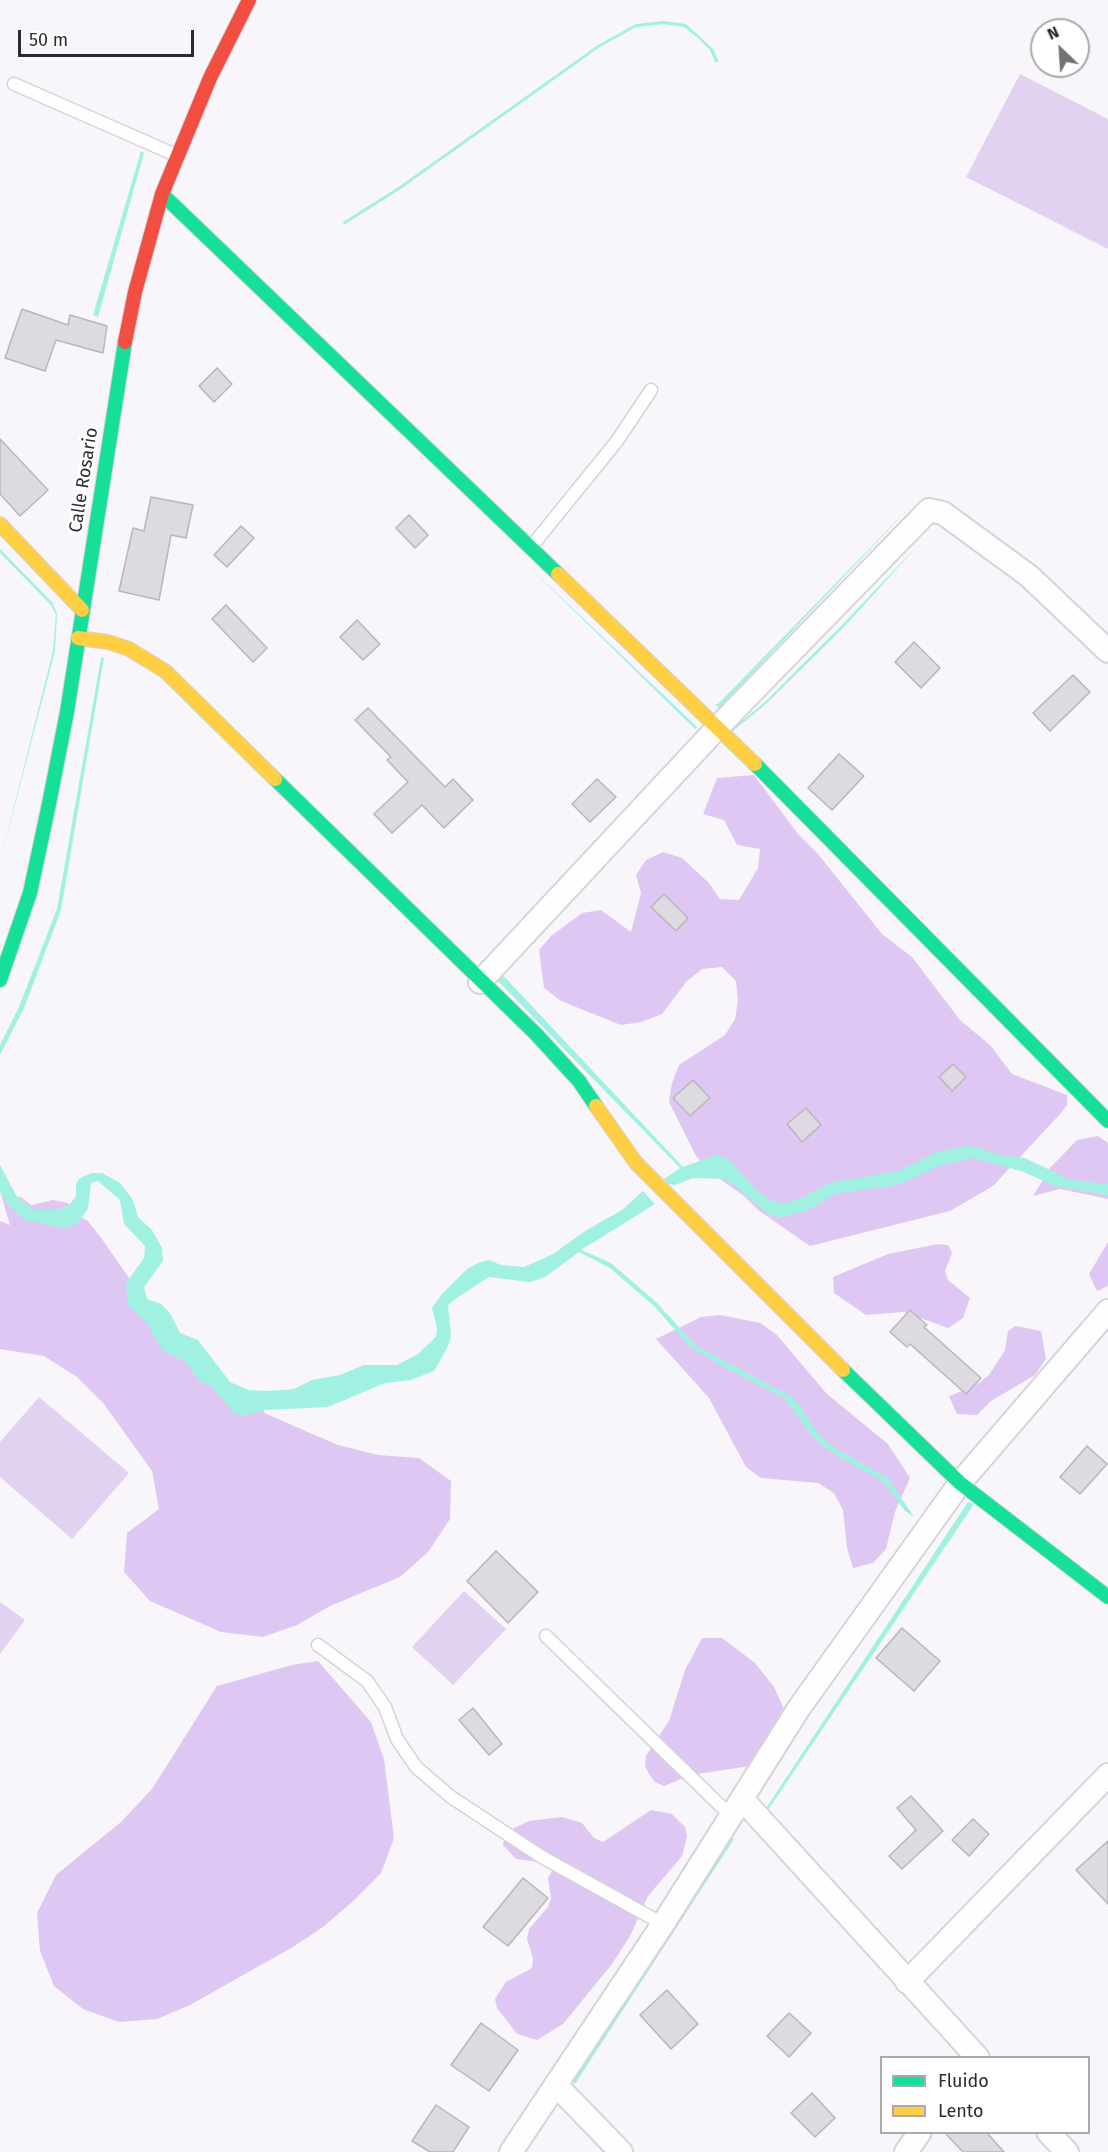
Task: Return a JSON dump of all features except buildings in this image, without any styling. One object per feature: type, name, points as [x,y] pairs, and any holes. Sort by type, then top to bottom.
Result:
[{"type":"street","name":"Calle Rosario","points":[[0,980],[30,893],[67,712],[120,366],[135,292],[162,194],[210,78],[249,0]]},
{"type":"street","points":[[162,194],[718,728],[1108,1121]]},
{"type":"street","points":[[480,982],[718,728],[929,510],[943,513],[1029,576],[1108,651]]},
{"type":"street","points":[[0,524],[82,610]]},
{"type":"street","points":[[78,638],[129,649],[165,671],[480,982],[536,1034],[579,1081],[636,1163],[682,1212],[924,1451],[960,1483],[1108,1597]]},
{"type":"street","points":[[511,2152],[663,1924],[799,1708],[960,1483],[1108,1311]]},
{"type":"street","points":[[907,1982],[1108,1775]]},
{"type":"street","points":[[738,1808],[907,1982],[975,2056]]},
{"type":"street","points":[[557,2086],[621,2152]]},
{"type":"street","points":[[906,2152],[919,2134]]},
{"type":"street","points":[[1049,2134],[1067,2152]]},
{"type":"lane","points":[[14,84],[179,157]]},
{"type":"lane","points":[[530,548],[616,441],[651,390]]},
{"type":"lane","points":[[546,1636],[738,1808]]},
{"type":"lane","points":[[318,1645],[367,1681],[385,1707],[397,1739],[416,1767],[451,1797],[542,1857],[663,1924]]},
{"type":"shaded area","points":[[664,21],[686,24],[713,49],[719,62],[715,62],[710,50],[684,27],[664,24],[636,27],[600,47],[402,188],[344,225],[343,222],[397,188],[598,45],[636,24]]},
{"type":"shaded area","points":[[1020,74],[1108,119],[1108,249],[966,177]]},
{"type":"shaded area","points":[[141,151],[144,153],[98,317],[93,315]]},
{"type":"shaded area","points":[[916,501],[719,708],[715,704],[718,704]]},
{"type":"shaded area","points":[[920,543],[846,625],[766,704],[733,731],[732,729],[764,703],[843,624]]},
{"type":"shaded area","points":[[0,549],[53,603],[57,614],[55,651],[0,862],[53,651],[56,615],[51,605],[0,553]]},
{"type":"shaded area","points":[[520,558],[697,727],[695,729]]},
{"type":"shaded area","points":[[104,657],[61,910],[24,1008],[0,1055],[0,1045],[19,1007],[57,909],[101,658]]},
{"type":"shaded area","points":[[754,775],[798,834],[818,854],[882,934],[912,957],[960,1020],[990,1045],[1012,1074],[1067,1095],[1067,1105],[1061,1113],[993,1186],[950,1211],[810,1246],[758,1210],[744,1196],[710,1172],[696,1156],[669,1102],[672,1083],[679,1065],[725,1035],[735,1019],[738,1000],[736,981],[722,967],[702,969],[687,981],[662,1014],[641,1022],[621,1025],[561,1001],[544,988],[539,950],[551,936],[582,913],[601,910],[631,932],[641,893],[636,875],[646,860],[663,852],[682,858],[709,883],[720,899],[739,900],[758,868],[760,849],[737,845],[724,820],[703,814],[717,778]]},
{"type":"shaded area","points":[[498,970],[683,1167],[716,1155],[729,1160],[757,1191],[771,1201],[784,1203],[798,1200],[829,1183],[899,1171],[934,1153],[968,1145],[1000,1155],[1025,1158],[1071,1180],[1108,1184],[1108,1195],[1055,1186],[1021,1171],[972,1158],[939,1166],[905,1182],[887,1187],[837,1193],[806,1211],[780,1217],[770,1215],[726,1179],[693,1178],[675,1185],[658,1183],[680,1168],[493,976]]},
{"type":"shaded area","points":[[1098,1136],[1108,1143],[1108,1199],[1060,1189],[1033,1196],[1050,1168],[1077,1140]]},
{"type":"shaded area","points":[[0,1165],[17,1197],[33,1210],[62,1209],[76,1196],[76,1184],[80,1178],[92,1173],[102,1173],[120,1183],[133,1200],[138,1217],[152,1230],[162,1248],[163,1261],[144,1287],[147,1299],[161,1304],[170,1313],[180,1333],[198,1340],[230,1382],[249,1390],[267,1391],[294,1389],[312,1380],[340,1375],[364,1365],[397,1365],[418,1354],[436,1337],[437,1328],[432,1308],[442,1294],[467,1269],[489,1260],[501,1265],[524,1267],[553,1254],[585,1231],[622,1210],[643,1191],[655,1204],[581,1250],[611,1263],[657,1303],[695,1345],[790,1396],[799,1404],[818,1434],[832,1446],[888,1478],[914,1517],[905,1511],[884,1482],[831,1452],[813,1437],[784,1398],[690,1347],[655,1307],[610,1268],[579,1252],[545,1277],[530,1282],[489,1277],[455,1299],[448,1305],[451,1335],[448,1346],[434,1371],[411,1380],[385,1383],[328,1407],[264,1410],[242,1416],[234,1413],[211,1386],[198,1380],[186,1362],[163,1351],[146,1322],[128,1305],[126,1283],[144,1258],[145,1246],[124,1224],[120,1200],[98,1181],[91,1183],[88,1209],[76,1225],[64,1228],[24,1220],[6,1202],[0,1192]]},
{"type":"shaded area","points":[[0,1191],[3,1196],[21,1197],[31,1205],[53,1200],[68,1203],[72,1213],[87,1220],[102,1239],[170,1337],[264,1410],[264,1413],[338,1445],[378,1455],[419,1458],[451,1481],[450,1519],[429,1551],[400,1577],[330,1606],[297,1625],[263,1637],[221,1632],[150,1601],[124,1572],[127,1533],[159,1509],[152,1471],[104,1404],[77,1377],[44,1356],[0,1349],[0,1221],[10,1225]]},
{"type":"shaded area","points":[[1108,1242],[1108,1286],[1097,1291],[1089,1274]]},
{"type":"shaded area","points":[[938,1244],[948,1245],[952,1253],[945,1271],[948,1280],[970,1298],[963,1318],[948,1328],[904,1312],[866,1315],[834,1293],[833,1277],[888,1254]]},
{"type":"shaded area","points":[[720,1315],[760,1323],[776,1334],[827,1394],[888,1444],[910,1478],[895,1512],[886,1549],[873,1563],[853,1568],[847,1548],[843,1510],[834,1493],[818,1483],[761,1478],[746,1467],[709,1398],[656,1339],[701,1317]]},
{"type":"shaded area","points":[[1015,1326],[1041,1331],[1046,1359],[1035,1375],[991,1401],[977,1415],[957,1414],[949,1396],[975,1386],[989,1375],[1005,1350],[1008,1331]]},
{"type":"shaded area","points":[[39,1397],[129,1473],[72,1539],[0,1477],[0,1442]]},
{"type":"shaded area","points":[[968,1502],[974,1504],[766,1813],[765,1810]]},
{"type":"shaded area","points":[[464,1591],[506,1629],[453,1685],[412,1647]]},
{"type":"shaded area","points":[[0,1602],[25,1620],[0,1654]]},
{"type":"shaded area","points":[[702,1638],[722,1638],[755,1663],[774,1687],[786,1714],[750,1766],[691,1775],[664,1786],[655,1782],[649,1774],[645,1766],[646,1756],[669,1721],[685,1670]]},
{"type":"shaded area","points":[[318,1661],[371,1722],[384,1759],[394,1838],[381,1873],[323,1927],[293,1947],[190,2005],[157,2019],[119,2022],[83,2009],[54,1986],[40,1951],[37,1913],[56,1875],[121,1822],[152,1789],[217,1686],[292,1665]]},
{"type":"shaded area","points":[[651,1810],[672,1814],[685,1827],[687,1837],[682,1856],[648,1896],[630,1936],[612,1964],[563,2024],[537,2040],[517,2034],[497,2008],[495,1999],[506,1982],[532,1968],[533,1958],[527,1939],[529,1929],[548,1907],[551,1898],[548,1878],[553,1869],[546,1863],[516,1859],[503,1845],[505,1836],[512,1829],[529,1821],[562,1817],[582,1823],[594,1838],[603,1842]]},
{"type":"shaded area","points":[[731,1838],[734,1839],[575,2084],[573,2081]]},
{"type":"traffic: fast","points":[[162,194],[558,574]]},
{"type":"traffic: fast","points":[[0,980],[30,893],[49,804],[67,712],[125,342]]},
{"type":"traffic: fast","points":[[755,764],[1108,1121]]},
{"type":"traffic: fast","points":[[275,779],[536,1034],[579,1081],[596,1106]]},
{"type":"traffic: fast","points":[[843,1370],[960,1483],[1108,1597]]},
{"type":"traffic: slow","points":[[0,524],[82,610]]},
{"type":"traffic: slow","points":[[558,574],[755,764]]},
{"type":"traffic: slow","points":[[78,638],[108,642],[129,649],[165,671],[275,779]]},
{"type":"traffic: slow","points":[[596,1106],[636,1163],[843,1370]]},
{"type":"traffic: jam","points":[[125,342],[135,292],[162,194],[210,78],[249,0]]}]
